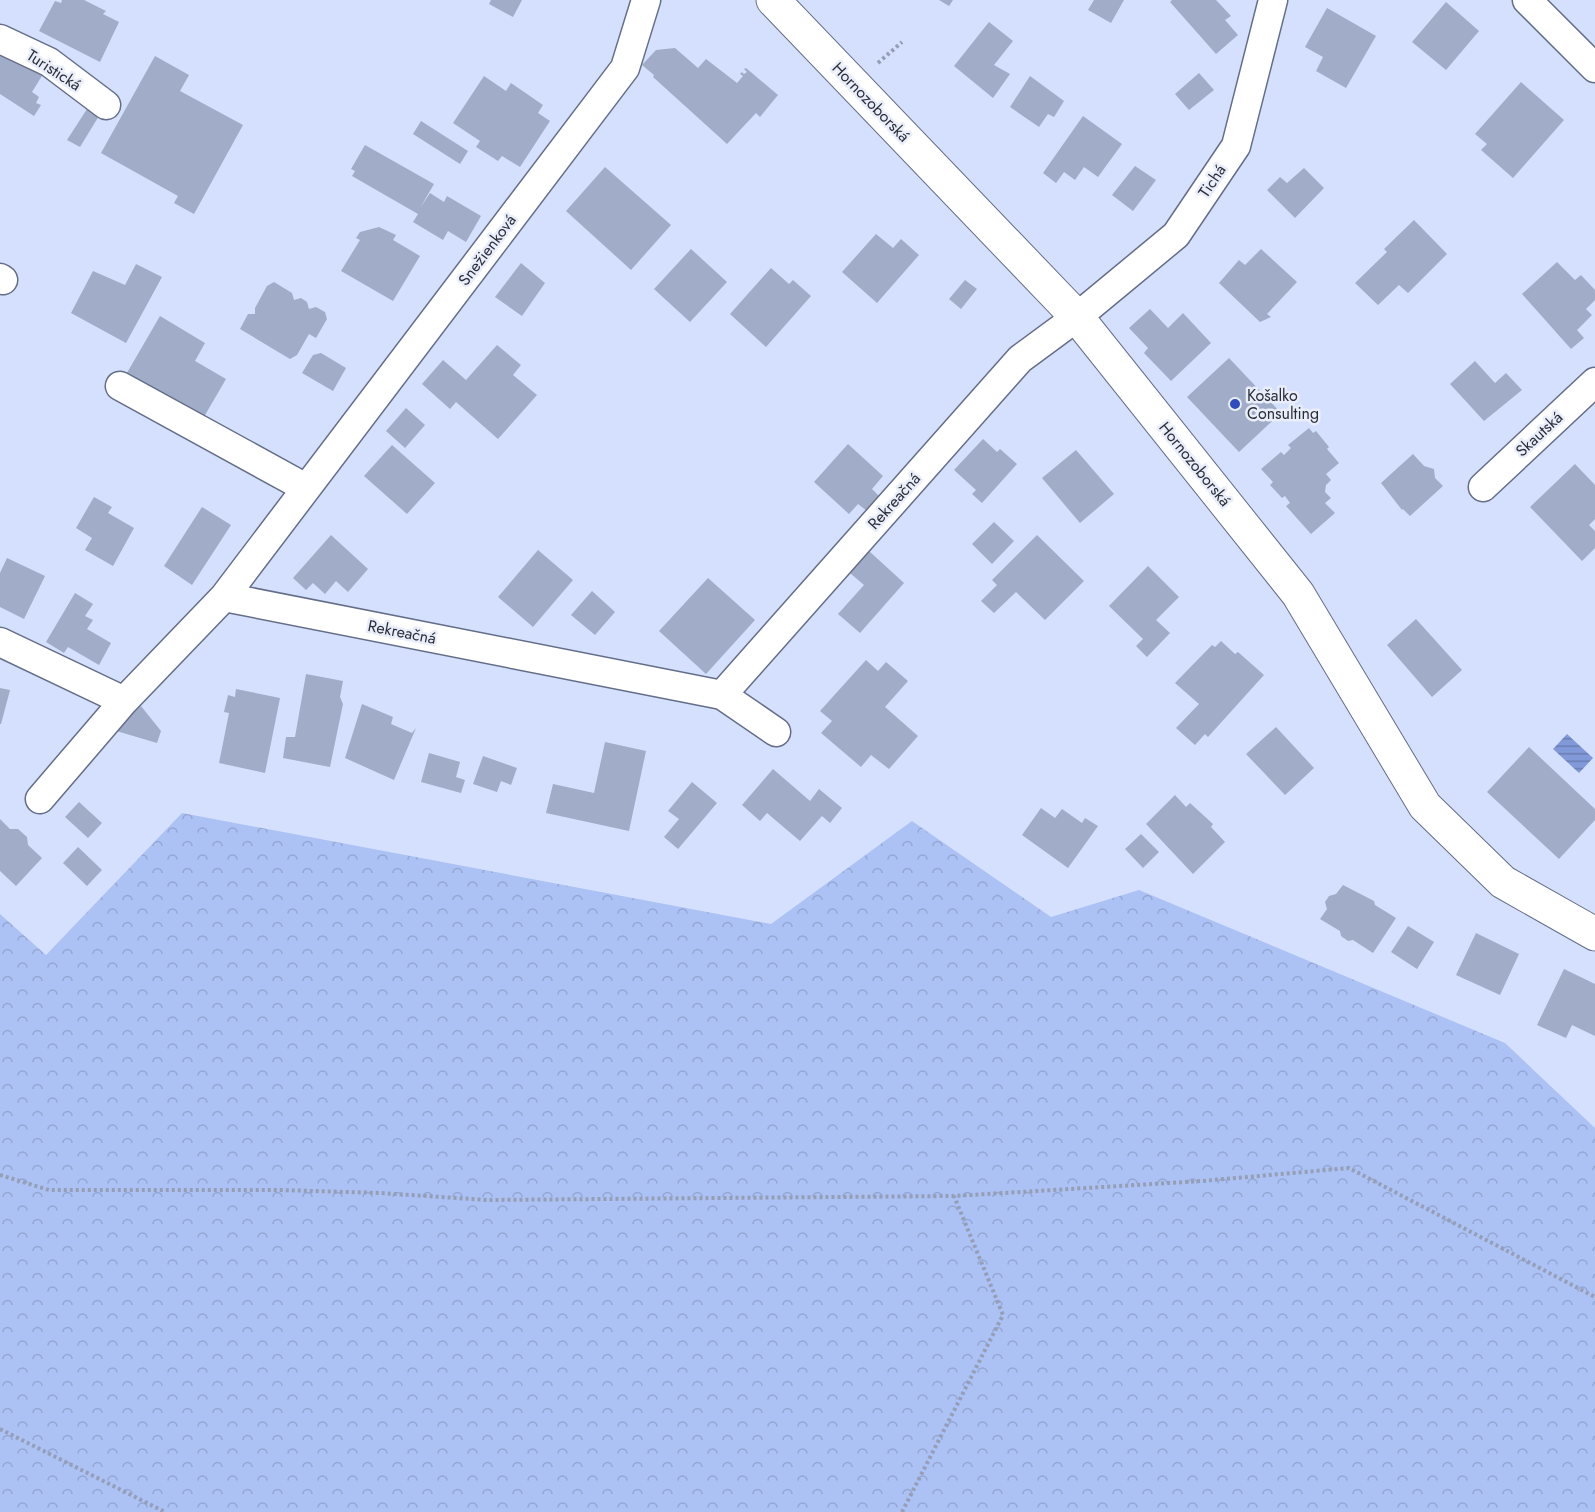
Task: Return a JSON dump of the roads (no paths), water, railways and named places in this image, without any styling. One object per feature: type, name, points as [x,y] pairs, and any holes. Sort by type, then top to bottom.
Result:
[{"type":"street","name":"Snežienková","points":[[224,597],[625,68],[646,0]]},
{"type":"street","name":"Hornozoborská","points":[[773,0],[1077,317],[1298,594],[1425,806],[1503,882],[1595,934]]},
{"type":"street","points":[[1527,0],[1595,68]]},
{"type":"street","name":"Tichá","points":[[1077,317],[1176,235],[1236,146],[1265,6]]},
{"type":"street","name":"Turistická","points":[[0,39],[49,62],[106,105]]},
{"type":"street","name":"Rekreačná","points":[[722,695],[1020,359],[1077,317]]},
{"type":"street","name":"Skautská","points":[[1483,487],[1595,382]]},
{"type":"street","points":[[120,386],[306,488]]},
{"type":"street","points":[[40,799],[124,701],[224,597]]},
{"type":"street","name":"Rekreačná","points":[[224,597],[722,695],[776,732]]},
{"type":"street","points":[[0,642],[124,701]]},
{"type":"place","name":"Košalko Consulting","points":[[1235,404]]}]
